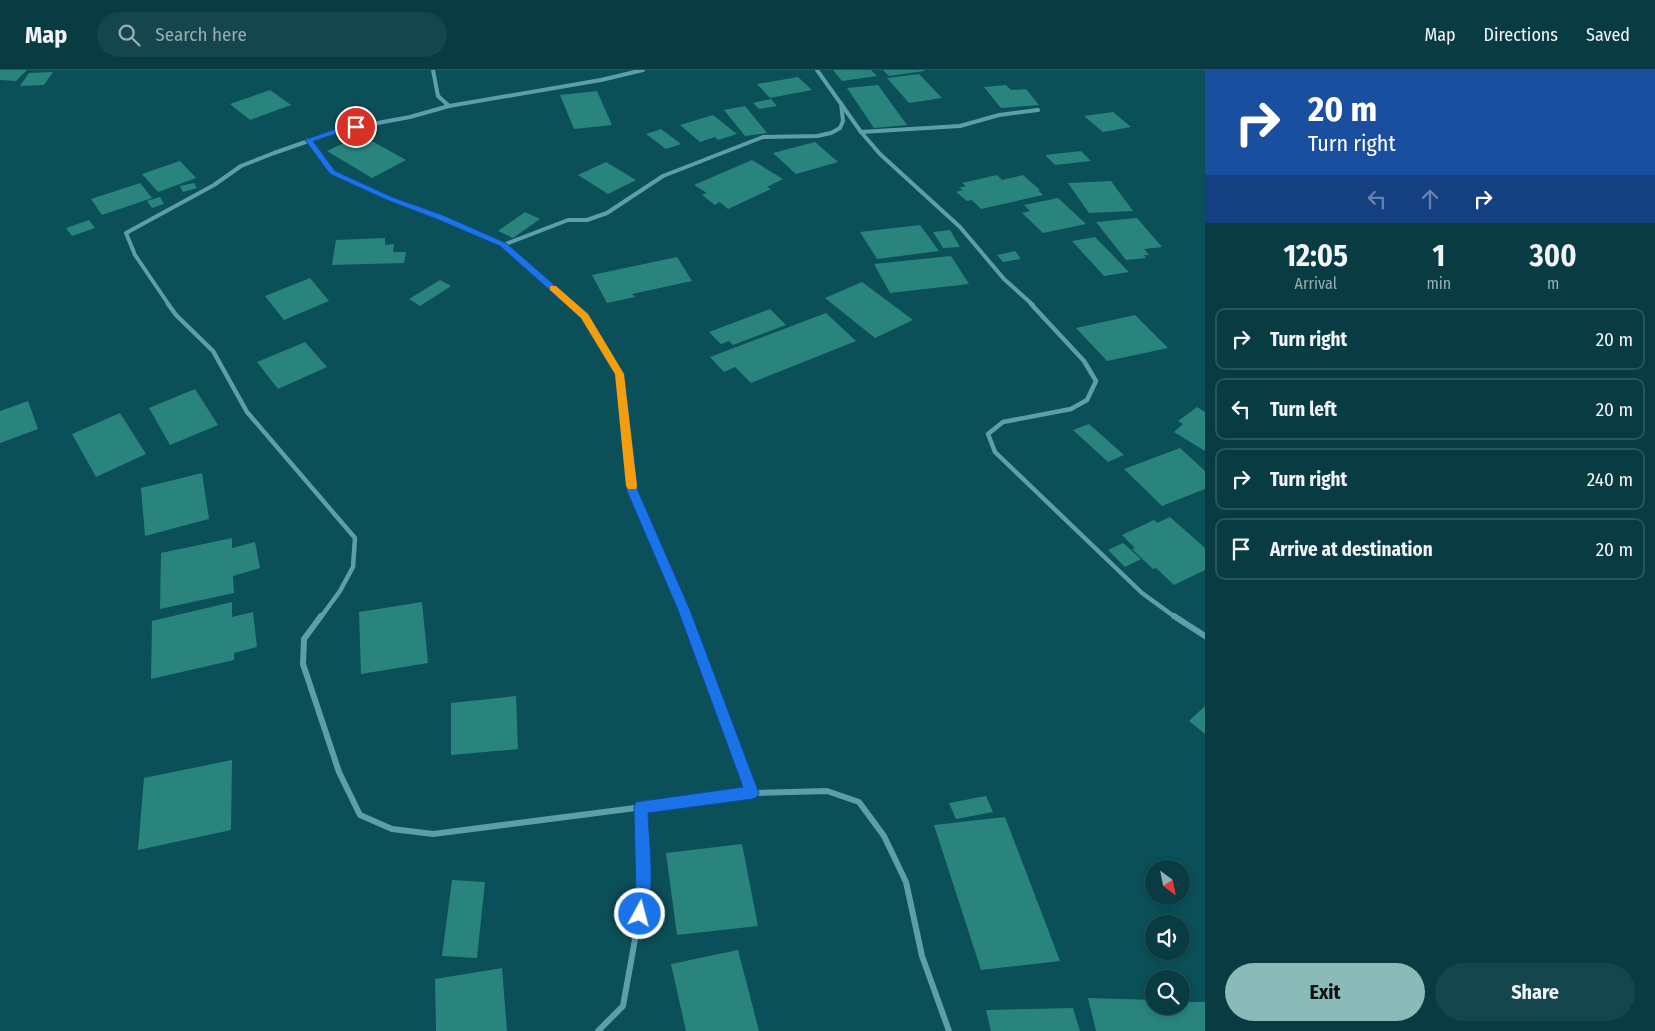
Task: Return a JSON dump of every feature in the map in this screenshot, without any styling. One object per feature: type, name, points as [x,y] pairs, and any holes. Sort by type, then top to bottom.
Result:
[{"type":"street","points":[[433,70],[438,96],[449,106]]},
{"type":"street","points":[[643,70],[601,80],[449,106],[410,117],[340,130],[308,140],[241,166],[214,185],[126,233],[135,255],[176,314],[213,351],[248,412],[355,538],[353,567],[340,591],[304,640],[303,664],[338,772],[360,815],[392,829],[433,834],[752,793],[827,791],[859,802],[884,836],[906,882],[922,956],[949,1031]]},
{"type":"street","points":[[817,70],[861,132],[880,154],[960,227],[1004,279],[1037,309],[1084,361],[1096,381],[1087,400],[1071,408],[1003,422],[988,434],[995,452],[1142,593],[1195,631],[1205,636]]},
{"type":"street","points":[[503,244],[568,220],[587,220],[607,213],[663,176],[763,137],[817,136],[831,133],[840,128],[843,121],[840,100]]},
{"type":"street","points":[[861,132],[960,126],[1000,115],[1038,110]]},
{"type":"street","points":[[308,140],[333,172],[390,199],[442,218],[503,244],[584,316],[620,374],[632,491],[684,610],[752,793]]},
{"type":"street","points":[[598,1031],[623,1006],[643,895],[641,807]]},
{"type":"building","points":[[0,70],[27,70],[16,81],[0,80]]},
{"type":"building","points":[[833,70],[871,70],[877,76],[842,81]]},
{"type":"building","points":[[883,70],[924,70],[924,71],[889,76]]},
{"type":"building","points":[[53,72],[44,85],[20,86],[29,73]]},
{"type":"building","points":[[919,74],[942,98],[909,103],[887,78]]},
{"type":"building","points":[[798,77],[812,90],[770,98],[757,84]]},
{"type":"building","points":[[878,85],[907,125],[874,128],[847,88]]},
{"type":"building","points":[[1006,85],[1011,90],[1026,89],[1039,105],[1001,108],[984,87]]},
{"type":"building","points":[[270,90],[291,105],[250,120],[230,104]]},
{"type":"building","points":[[597,91],[612,125],[574,129],[560,95]]},
{"type":"building","points":[[771,99],[777,106],[759,109],[753,103]]},
{"type":"building","points":[[745,106],[767,133],[745,136],[724,110]]},
{"type":"building","points":[[1113,112],[1131,127],[1103,132],[1084,116]]},
{"type":"building","points":[[713,115],[737,134],[718,140],[715,137],[700,142],[680,125]]},
{"type":"building","points":[[661,129],[681,144],[666,149],[646,134]]},
{"type":"building","points":[[361,135],[406,160],[372,178],[327,151]]},
{"type":"building","points":[[815,142],[838,162],[796,174],[773,153]]},
{"type":"building","points":[[1081,151],[1091,161],[1055,165],[1045,155]]},
{"type":"building","points":[[752,160],[783,179],[767,187],[771,189],[728,209],[720,202],[715,205],[702,195],[707,193],[694,185]]},
{"type":"building","points":[[180,161],[196,178],[158,192],[142,174]]},
{"type":"building","points":[[606,162],[636,180],[608,194],[578,175]]},
{"type":"building","points":[[997,175],[1002,180],[1023,175],[1043,195],[981,209],[972,200],[967,201],[956,192],[963,190],[959,188],[966,186],[962,183]]},
{"type":"building","points":[[1111,181],[1133,211],[1089,213],[1068,183]]},
{"type":"building","points":[[140,183],[152,198],[102,215],[91,199]]},
{"type":"building","points":[[194,183],[197,188],[183,192],[180,186]]},
{"type":"building","points":[[160,197],[164,204],[152,208],[147,201]]},
{"type":"building","points":[[1058,198],[1086,224],[1043,233],[1022,213],[1030,211],[1024,205]]},
{"type":"building","points":[[525,212],[540,219],[513,238],[498,231]]},
{"type":"building","points":[[1137,218],[1162,247],[1144,249],[1149,255],[1144,255],[1146,258],[1126,260],[1096,222]]},
{"type":"building","points":[[89,220],[95,228],[72,236],[66,228]]},
{"type":"building","points":[[920,225],[939,251],[877,259],[860,232]]},
{"type":"building","points":[[950,230],[960,247],[943,248],[933,232]]},
{"type":"building","points":[[1095,237],[1129,272],[1104,276],[1072,241]]},
{"type":"building","points":[[385,238],[385,245],[394,244],[393,252],[406,252],[404,263],[332,265],[336,240]]},
{"type":"building","points":[[1015,251],[1021,259],[1003,262],[997,255]]},
{"type":"building","points":[[951,256],[969,284],[890,293],[874,264]]},
{"type":"building","points":[[677,257],[692,281],[632,294],[635,297],[607,303],[592,275]]},
{"type":"building","points":[[310,278],[329,301],[284,320],[265,296]]},
{"type":"building","points":[[440,280],[451,286],[420,306],[409,299]]},
{"type":"building","points":[[862,282],[913,320],[875,338],[825,298]]},
{"type":"building","points":[[770,309],[786,325],[733,345],[729,341],[721,344],[709,332]]},
{"type":"building","points":[[826,313],[856,341],[751,383],[735,367],[724,372],[710,357]]},
{"type":"building","points":[[1135,315],[1168,348],[1107,361],[1076,328]]},
{"type":"building","points":[[305,342],[327,367],[278,389],[257,362]]},
{"type":"building","points":[[195,389],[218,425],[170,445],[149,408]]},
{"type":"building","points":[[28,401],[38,429],[0,443],[0,411]]},
{"type":"building","points":[[1197,407],[1205,412],[1205,451],[1174,432],[1183,424],[1178,421]]},
{"type":"building","points":[[120,413],[146,454],[96,477],[72,434]]},
{"type":"building","points":[[1089,424],[1124,455],[1108,462],[1073,430]]},
{"type":"building","points":[[1180,448],[1205,471],[1205,489],[1162,506],[1124,469]]},
{"type":"building","points":[[202,473],[209,519],[145,536],[141,488]]},
{"type":"building","points":[[1170,517],[1205,548],[1205,570],[1174,585],[1156,568],[1153,569],[1132,549],[1135,548],[1122,535],[1154,520],[1157,523]]},
{"type":"building","points":[[232,538],[232,548],[255,542],[260,568],[233,576],[234,593],[160,609],[161,553]]},
{"type":"building","points":[[1123,543],[1141,559],[1125,567],[1108,550]]},
{"type":"building","points":[[232,602],[232,617],[253,612],[257,647],[234,653],[234,660],[151,679],[152,621]]},
{"type":"building","points":[[422,602],[428,663],[361,674],[359,612]]},
{"type":"building","points":[[516,696],[518,749],[451,755],[451,703]]},
{"type":"building","points":[[1205,706],[1205,734],[1189,721]]},
{"type":"building","points":[[232,760],[231,830],[138,850],[144,778]]},
{"type":"building","points":[[986,796],[993,812],[956,819],[949,803]]},
{"type":"building","points":[[1005,817],[1060,961],[981,970],[934,825]]},
{"type":"building","points":[[742,844],[758,926],[677,935],[666,853]]},
{"type":"building","points":[[452,880],[485,882],[477,958],[442,956]]},
{"type":"building","points":[[738,950],[759,1031],[686,1031],[671,964]]},
{"type":"building","points":[[502,968],[507,1031],[436,1031],[435,979]]},
{"type":"building","points":[[1088,998],[1145,1000],[1145,1015],[1190,1015],[1190,1002],[1205,1002],[1205,1031],[1096,1031]]},
{"type":"building","points":[[1073,1008],[1080,1031],[991,1031],[986,1010]]},
{"type":"slow traffic","points":[[553,288],[584,316],[620,374],[632,486]]},
{"type":"route","points":[[356,127],[308,140],[333,172],[390,199],[442,218],[503,244],[584,316],[620,374],[632,491],[684,610],[752,793],[641,807],[643,895],[640,914]]}]
